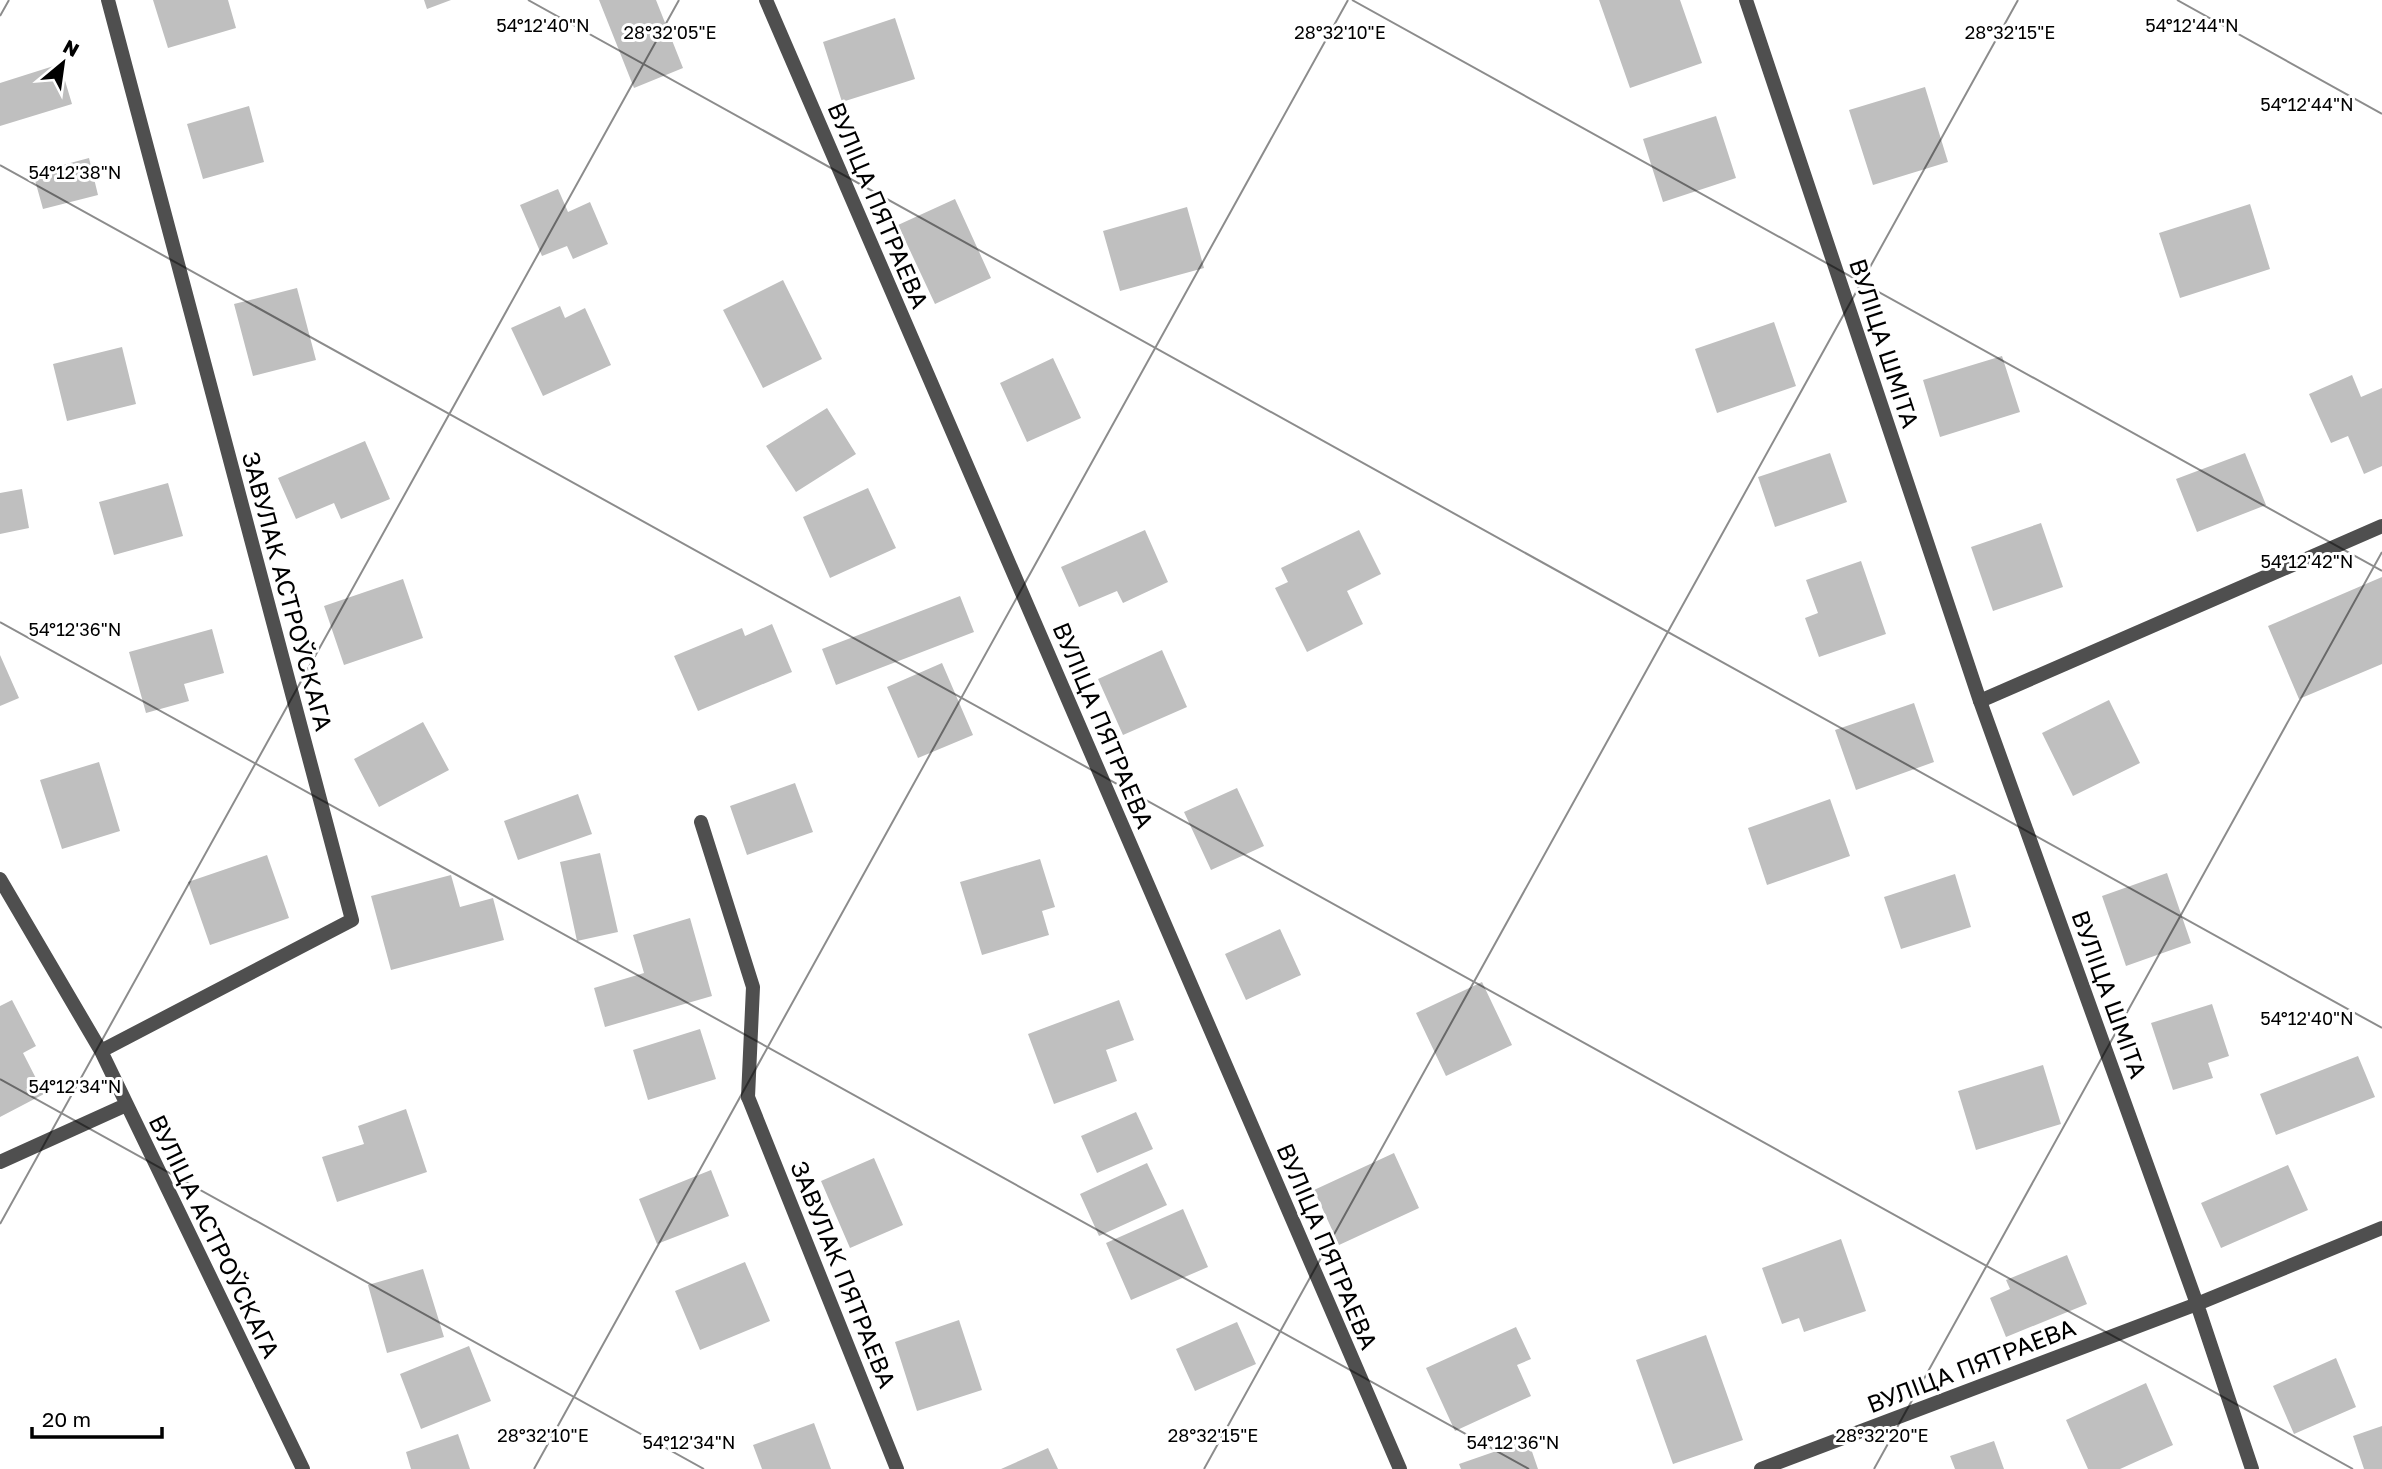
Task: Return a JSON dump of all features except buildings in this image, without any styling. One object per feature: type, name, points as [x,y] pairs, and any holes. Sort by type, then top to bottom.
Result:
[{"type":"street","name":"ЗАВУЛАК АСТРОЎСКАГА","points":[[101,1051],[352,920],[108,0]]},
{"type":"street","name":"ВУЛІЦА ПЯТРАЕВА","points":[[766,0],[1400,1469]]},
{"type":"street","name":"ВУЛІЦА ШМІТА","points":[[1746,0],[1980,701],[2197,1304],[2252,1469]]},
{"type":"street","points":[[1980,701],[2382,526]]},
{"type":"street","name":"ЗАВУЛАК ПЯТРАЕВА","points":[[701,822],[753,987],[748,1097],[897,1469]]},
{"type":"street","name":"ВУЛІЦА АСТРОЎСКАГА","points":[[0,879],[101,1051],[303,1469]]},
{"type":"street","points":[[0,1162],[126,1105]]},
{"type":"street","points":[[2197,1304],[2382,1228]]},
{"type":"street","name":"ВУЛІЦА ПЯТРАЕВА","points":[[1761,1469],[2197,1304]]}]
